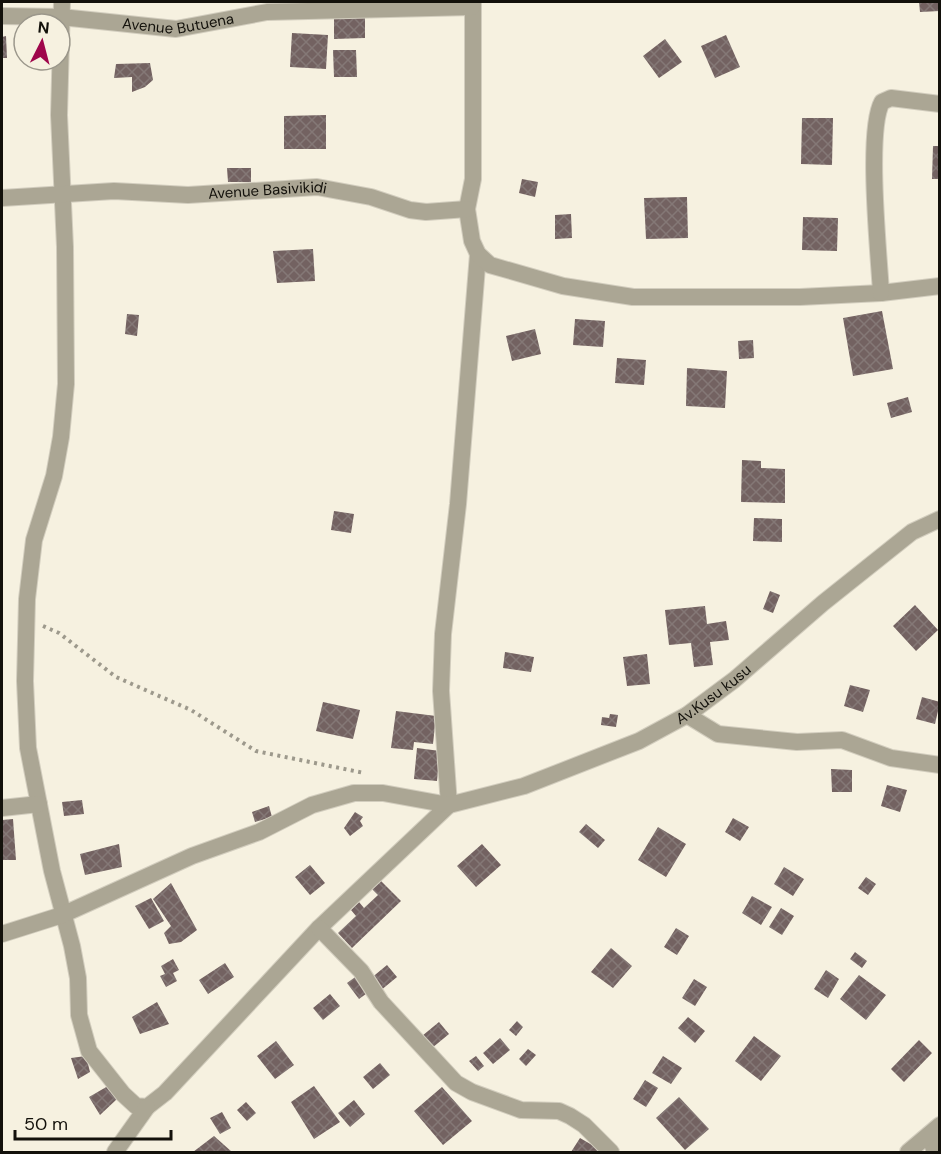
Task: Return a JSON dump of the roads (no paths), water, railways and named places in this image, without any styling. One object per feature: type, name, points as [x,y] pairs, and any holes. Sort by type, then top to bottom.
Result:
[{"type":"street","name":"Avenue Butuena","points":[[2,16],[61,9],[176,29],[267,12],[473,4]]},
{"type":"street","points":[[473,4],[473,179],[467,209],[472,241],[478,254],[490,265],[563,286],[633,297],[800,297],[881,293],[939,286]]},
{"type":"street","points":[[61,9],[59,115],[64,194],[66,384],[54,476],[34,540],[27,618],[28,748],[62,915],[72,946],[78,978],[79,1015],[89,1051],[123,1094],[136,1106],[147,1107]]},
{"type":"street","points":[[881,293],[875,191],[878,109],[882,102],[891,99],[939,104]]},
{"type":"street","name":"Avenue Basivikidi","points":[[2,198],[114,191],[188,195],[317,187],[371,196],[410,210],[426,212],[467,209]]},
{"type":"street","points":[[449,805],[441,691],[443,634],[458,504],[478,254]]},
{"type":"street","name":"Av.Kusu kusu","points":[[449,805],[524,786],[587,763],[639,741],[687,715],[734,680],[823,603],[912,531],[939,519]]},
{"type":"street","points":[[687,715],[718,734],[797,742],[842,740],[891,758],[939,765]]},
{"type":"street","points":[[2,934],[62,915],[192,856],[259,832],[312,805],[354,793],[383,793],[449,805]]},
{"type":"street","points":[[2,808],[39,804]]},
{"type":"street","points":[[115,1152],[147,1107],[165,1093],[319,928],[449,805]]},
{"type":"street","points":[[319,928],[361,971],[381,1002],[456,1083],[472,1092],[520,1110],[559,1112],[570,1116],[584,1125],[611,1152]]},
{"type":"street","points":[[908,1152],[934,1130]]},
{"type":"street","points":[[934,1130],[935,1152]]}]
